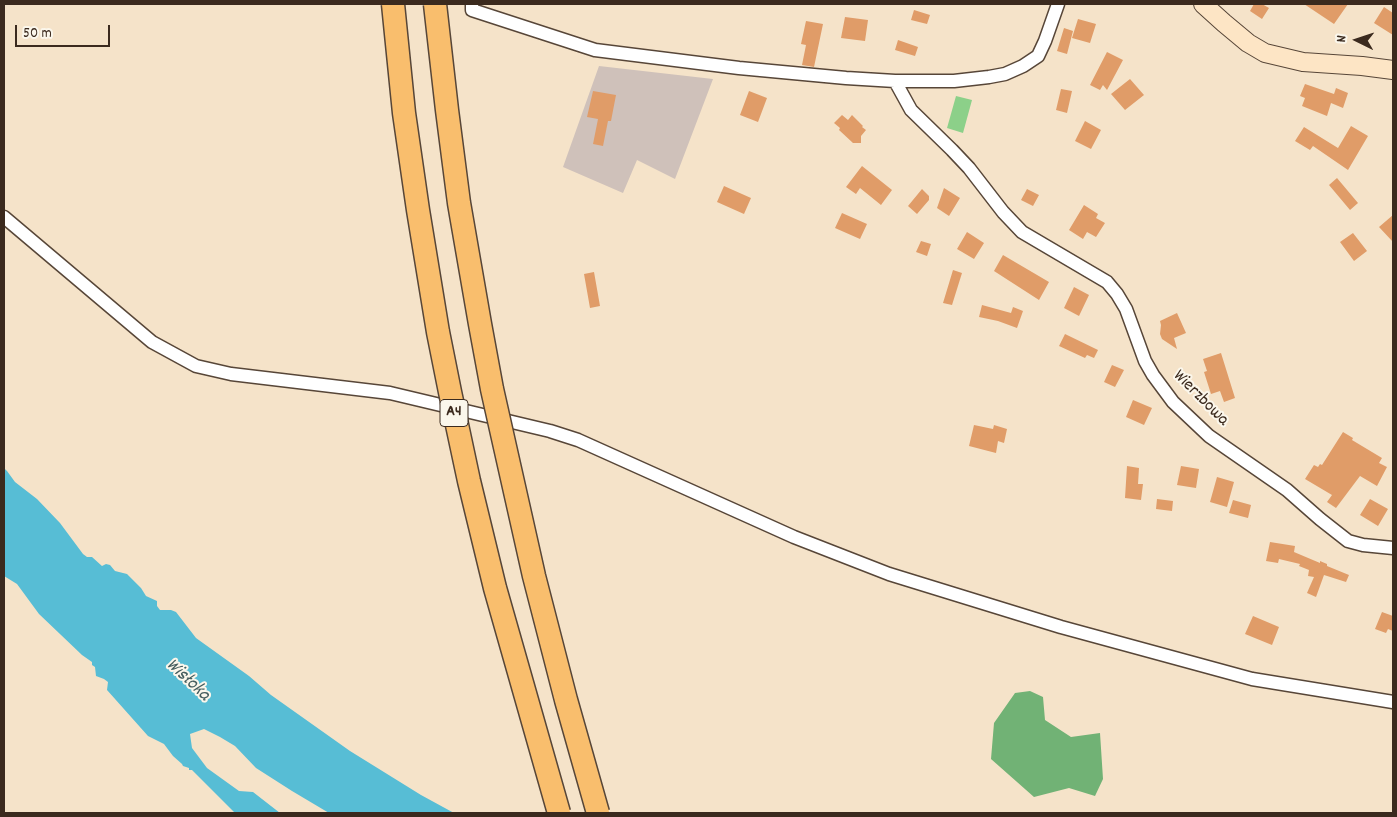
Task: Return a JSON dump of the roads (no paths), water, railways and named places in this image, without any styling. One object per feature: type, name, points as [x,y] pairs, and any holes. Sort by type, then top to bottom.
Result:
[{"type":"highway","name":"A4","points":[[392,4],[404,113],[418,210],[438,332],[454,412],[495,588],[559,813]]},
{"type":"highway","name":"A4","points":[[435,4],[459,203],[490,380],[534,576],[598,813]]},
{"type":"street","points":[[472,4],[472,10],[595,50],[738,68],[895,81],[990,78],[1024,66],[1038,56],[1046,41],[1058,4]]},
{"type":"street","points":[[1203,4],[1224,24],[1264,53],[1303,62],[1393,70]]},
{"type":"street","name":"Wierzbowa","points":[[895,81],[911,110],[969,168],[1003,212],[1022,232],[1107,282],[1126,309],[1145,361],[1153,376],[1173,402],[1209,436],[1287,490],[1348,541],[1363,545],[1393,548]]},
{"type":"street","points":[[4,217],[152,342],[196,366],[230,374],[390,393],[550,431],[578,440],[794,537],[889,574],[1061,627],[1252,679],[1393,702]]},
{"type":"water","name":"Wisłoka","points":[[4,468],[15,482],[37,499],[60,523],[83,554],[87,557],[92,557],[102,566],[110,565],[115,571],[127,574],[146,596],[157,601],[157,606],[160,610],[176,612],[196,638],[249,676],[271,695],[350,751],[454,813],[329,813],[256,768],[235,746],[220,737],[204,729],[190,734],[192,748],[207,768],[239,791],[253,792],[280,813],[235,813],[192,770],[183,766],[164,744],[148,736],[107,690],[108,682],[96,676],[95,667],[92,665],[92,662],[82,655],[39,614],[17,584],[4,576]]}]
